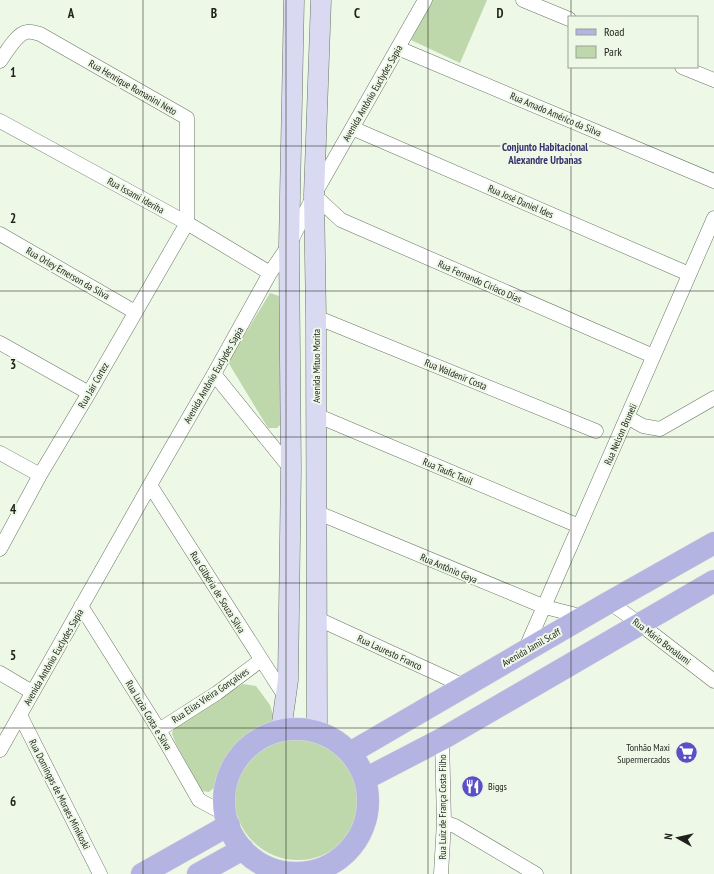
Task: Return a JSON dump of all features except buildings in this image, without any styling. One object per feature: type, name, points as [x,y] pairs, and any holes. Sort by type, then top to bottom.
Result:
[{"type":"main road","name":"Avenida Jamil Scaff","points":[[350,753],[525,650],[714,543]]},
{"type":"main road","points":[[365,779],[442,740],[714,581]]},
{"type":"main road","points":[[299,729],[317,732],[335,740],[350,753],[359,765],[365,779],[368,803],[364,826],[352,846],[335,862],[313,873],[282,873],[260,863],[243,849],[235,838],[227,820],[224,801],[229,777],[240,756],[259,740],[281,730],[299,729]]},
{"type":"main road","points":[[142,874],[227,820]]},
{"type":"main road","points":[[198,874],[243,849]]},
{"type":"street","points":[[281,730],[288,680],[291,469],[289,245],[294,0]]},
{"type":"street","name":"Avenida Mituo Morita","points":[[317,732],[316,317],[314,195],[321,0]]},
{"type":"street","name":"Avenida Antônio Euclydes Sapia","points":[[0,750],[270,273],[289,245],[314,195],[424,0]]},
{"type":"street","points":[[523,0],[568,19]]},
{"type":"street","name":"Rua Henrique Romanini Neto","points":[[0,61],[21,34],[28,31],[40,34],[187,118],[187,223]]},
{"type":"street","name":"Rua Amado Américo da Silva","points":[[398,48],[714,181]]},
{"type":"street","points":[[684,68],[714,80]]},
{"type":"street","name":"Rua Issami Ideriha","points":[[0,121],[187,223],[270,273]]},
{"type":"street","name":"Rua José Daniel Ides","points":[[352,128],[689,274]]},
{"type":"street","name":"Rua Fernando Ciríaco Dias","points":[[314,195],[341,220],[654,356]]},
{"type":"street","name":"Rua Nelson Bruneli","points":[[525,650],[714,218]]},
{"type":"street","name":"Rua Jair Cortez","points":[[0,549],[40,475],[187,223]]},
{"type":"street","name":"Rua Orley Emerson da Silva","points":[[0,234],[135,312]]},
{"type":"street","name":"Rua Waldenir Costa","points":[[316,317],[596,431]]},
{"type":"street","points":[[0,343],[89,393]]},
{"type":"street","points":[[214,374],[291,469]]},
{"type":"street","points":[[627,417],[643,426],[660,429],[714,398]]},
{"type":"street","name":"Rua Taufic Tauil","points":[[316,415],[580,526]]},
{"type":"street","points":[[0,453],[40,475]]},
{"type":"street","name":"Rua Gilbéria de Souza Silva","points":[[150,485],[286,698]]},
{"type":"street","name":"Rua Antônio Gaya","points":[[316,512],[544,608],[584,616]]},
{"type":"street","name":"Rua Mário Bonalumi","points":[[609,602],[714,681]]},
{"type":"street","name":"Rua Luzia Costa e Silva","points":[[81,606],[159,730],[199,800],[227,820]]},
{"type":"street","name":"Rua Lauresto Franco","points":[[316,618],[464,686]]},
{"type":"street","name":"Rua Elias Vieira Gonçalves","points":[[159,730],[217,693],[261,660]]},
{"type":"street","points":[[0,674],[32,692]]},
{"type":"street","name":"Rua Domingas de Moraes Minikoski","points":[[20,715],[100,874]]},
{"type":"street","name":"Rua Luiz de França Costa Filho","points":[[442,740],[444,822],[442,874]]},
{"type":"street","points":[[444,822],[455,826],[536,874]]},
{"type":"green space","points":[[431,0],[487,0],[460,63],[411,40]]},
{"type":"green space","points":[[270,293],[282,297],[282,423],[277,428],[268,428],[228,362]]},
{"type":"green space","points":[[243,684],[256,686],[270,705],[273,715],[269,728],[254,737],[237,751],[224,769],[214,788],[209,792],[202,791],[176,744],[172,734],[175,724]]},
{"type":"green space","points":[[292,732],[304,732],[323,737],[334,743],[347,755],[357,771],[361,784],[361,808],[357,821],[351,832],[339,845],[317,857],[304,860],[292,860],[273,855],[262,849],[249,837],[237,815],[234,802],[234,790],[239,771],[245,760],[257,747],[279,735]]},
{"type":"place","name":"Tonhão Maxi Supermercados","points":[[686,753]]},
{"type":"place","name":"Biggs","points":[[473,786]]},
{"type":"district","name":"Conjunto Habitacional Alexandre Urbanas","points":[[545,153]]}]
